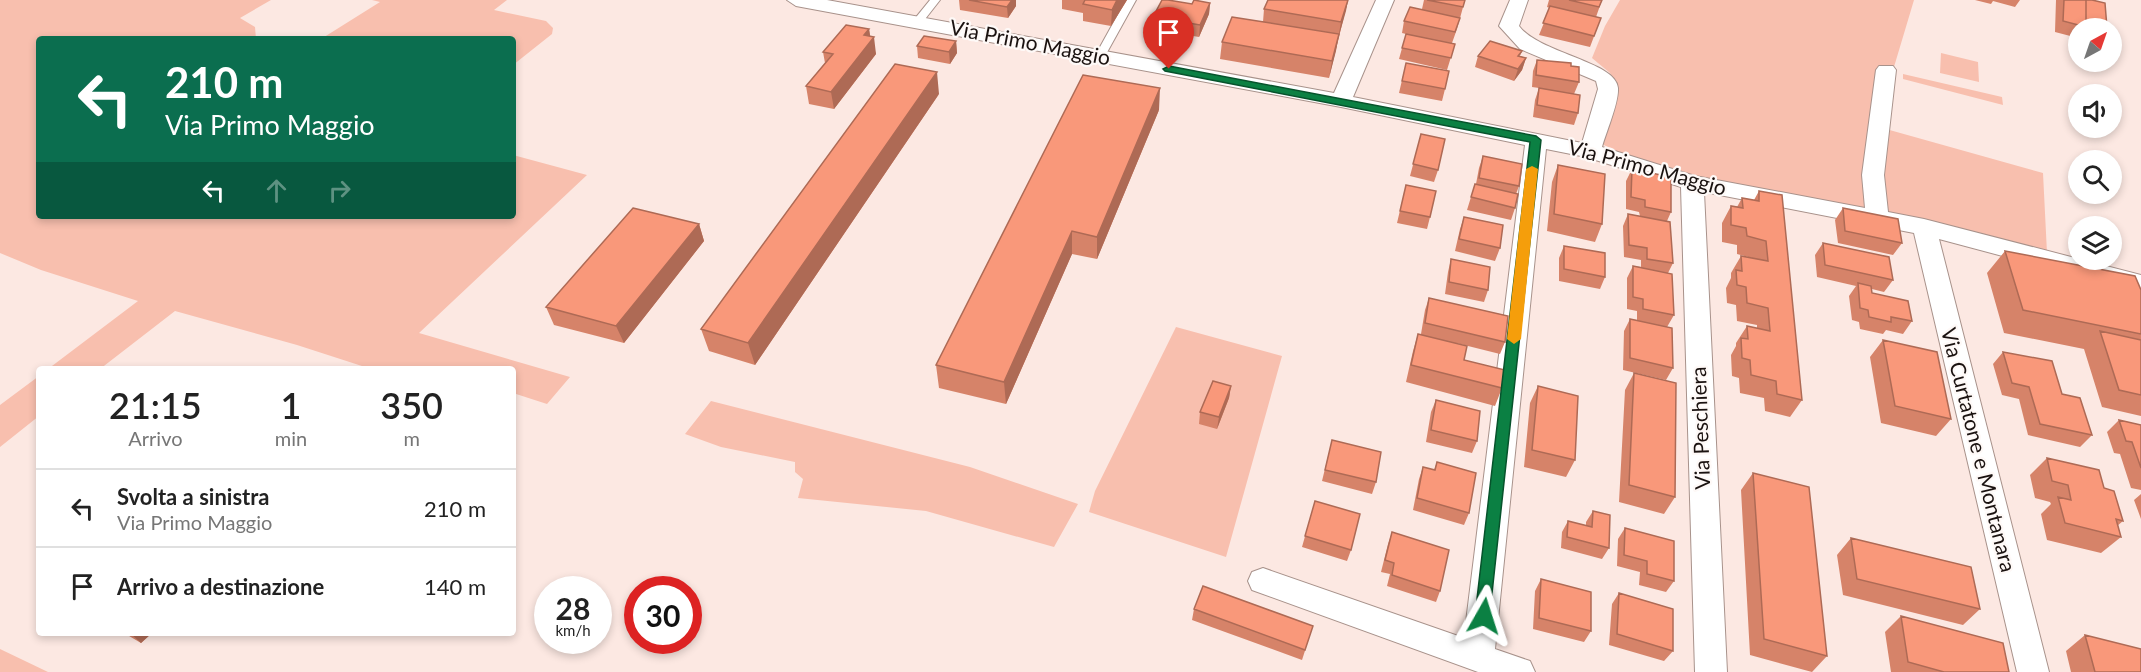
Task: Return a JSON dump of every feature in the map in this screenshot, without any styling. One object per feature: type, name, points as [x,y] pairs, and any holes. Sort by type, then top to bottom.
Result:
[{"type":"street","name":"Via Primo Maggio","points":[[796,0],[1341,101],[1590,151],[1692,183],[1924,227],[2141,284]]},
{"type":"street","points":[[1341,101],[1384,0]]},
{"type":"street","points":[[1519,0],[1509,26],[1515,38],[1530,49],[1587,66],[1605,78],[1608,89],[1590,151]]},
{"type":"street","points":[[1877,218],[1873,176],[1886,70]]},
{"type":"street","points":[[1478,656],[1536,140]]},
{"type":"street","name":"Via Peschiera","points":[[1692,183],[1711,672]]},
{"type":"street","name":"Via Curtatone e Montanara","points":[[1924,227],[2033,672]]},
{"type":"street","points":[[1263,580],[1519,672]]},
{"type":"lane","points":[[918,21],[935,0]]},
{"type":"lane","points":[[1100,56],[1131,0]]},
{"type":"shaded area","points":[[0,0],[271,0],[240,18],[255,27],[256,36],[36,36],[36,219],[516,219],[516,156],[587,175],[419,333],[570,377],[547,404],[516,394],[516,366],[362,366],[297,345],[175,311],[104,366],[52,366],[138,301],[41,270],[0,253]]},
{"type":"shaded area","points":[[372,0],[507,0],[494,10],[546,21],[553,28],[552,34],[516,63],[516,36],[326,36],[380,2]]},
{"type":"shaded area","points":[[1620,0],[1914,0],[1885,97],[1869,209],[1768,193],[1684,175],[1647,165],[1617,153],[1599,140],[1618,87],[1610,73],[1592,58],[1605,26]]},
{"type":"shaded area","points":[[1941,53],[1978,62],[1979,82],[1940,73]]},
{"type":"shaded area","points":[[1903,74],[2002,97],[2003,105],[1903,79]]},
{"type":"shaded area","points":[[1886,129],[2043,173],[2047,253],[1882,212],[1877,175]]},
{"type":"shaded area","points":[[1176,327],[1282,356],[1226,557],[1089,512],[1095,491]]},
{"type":"shaded area","points":[[36,378],[36,418],[0,447],[0,405]]},
{"type":"shaded area","points":[[711,401],[970,467],[1078,504],[1054,547],[926,511],[798,498],[803,479],[795,472],[795,462],[721,447],[685,434]]},
{"type":"shaded area","points":[[0,649],[48,672],[0,672]]},
{"type":"building","points":[[969,0],[1012,0],[1007,7]]},
{"type":"building","points":[[1085,0],[1117,0],[1112,10],[1083,4]]},
{"type":"building","points":[[1162,0],[1192,4],[1194,0],[1210,3],[1200,25],[1153,17]]},
{"type":"building","points":[[1268,0],[1348,0],[1341,22],[1264,9]]},
{"type":"building","points":[[1427,0],[1465,0],[1463,7]]},
{"type":"building","points":[[1569,0],[1602,0],[1599,7]]},
{"type":"building","points":[[2064,0],[2086,0],[2086,18],[2068,18],[2068,22],[2063,21]]},
{"type":"building","points":[[2086,0],[2105,3],[2106,18],[2086,18]]},
{"type":"building","points":[[1550,6],[1601,18],[1594,36],[1543,23]]},
{"type":"building","points":[[1410,7],[1460,18],[1455,32],[1404,21]]},
{"type":"building","points":[[1232,17],[1339,34],[1332,61],[1222,42]]},
{"type":"building","points":[[846,25],[869,29],[864,35],[874,37],[831,92],[806,86],[833,54],[823,52]]},
{"type":"building","points":[[1406,34],[1455,44],[1451,58],[1402,48]]},
{"type":"building","points":[[924,36],[956,41],[949,52],[917,46]]},
{"type":"building","points":[[1490,41],[1522,51],[1518,56],[1526,58],[1518,69],[1478,56]]},
{"type":"building","points":[[1537,60],[1571,63],[1571,66],[1579,67],[1579,82],[1536,75]]},
{"type":"building","points":[[1406,63],[1449,71],[1445,89],[1402,81]]},
{"type":"building","points":[[895,64],[937,72],[748,343],[701,329]]},
{"type":"building","points":[[1083,75],[1160,88],[1097,237],[1072,231],[1004,382],[936,365]]},
{"type":"building","points":[[1539,88],[1580,95],[1578,113],[1537,105]]},
{"type":"building","points":[[1421,134],[1445,139],[1438,170],[1413,164]]},
{"type":"building","points":[[1483,156],[1522,164],[1519,186],[1479,178]]},
{"type":"building","points":[[1558,165],[1605,174],[1602,224],[1554,214]]},
{"type":"building","points":[[1632,169],[1671,177],[1671,212],[1645,207],[1645,200],[1631,197]]},
{"type":"building","points":[[1475,184],[1518,194],[1515,208],[1471,197]]},
{"type":"building","points":[[1406,185],[1436,191],[1430,217],[1400,211]]},
{"type":"building","points":[[1759,191],[1782,195],[1802,400],[1777,394],[1776,381],[1751,375],[1750,360],[1742,358],[1741,338],[1748,339],[1747,326],[1770,331],[1768,308],[1747,303],[1746,287],[1737,285],[1736,270],[1742,271],[1741,256],[1768,261],[1766,241],[1747,236],[1746,228],[1731,225],[1731,206],[1743,208],[1742,198],[1759,201]]},
{"type":"building","points":[[633,208],[699,224],[616,326],[546,307]]},
{"type":"building","points":[[1843,208],[1898,219],[1902,243],[1845,231]]},
{"type":"building","points":[[1628,214],[1670,222],[1673,263],[1647,259],[1647,248],[1629,245]]},
{"type":"building","points":[[1464,217],[1503,225],[1500,248],[1459,239]]},
{"type":"building","points":[[1823,243],[1889,257],[1893,280],[1825,265]]},
{"type":"building","points":[[1564,246],[1605,253],[1605,277],[1564,269]]},
{"type":"building","points":[[2005,251],[2068,263],[2068,270],[2104,270],[2135,276],[2141,290],[2141,334],[2023,310]]},
{"type":"building","points":[[1451,259],[1490,267],[1488,290],[1449,282]]},
{"type":"building","points":[[1633,266],[1672,274],[1674,315],[1643,309],[1643,299],[1633,297]]},
{"type":"building","points":[[1858,283],[1871,286],[1872,293],[1908,301],[1912,321],[1891,317],[1891,322],[1869,317],[1868,310],[1860,308]]},
{"type":"building","points":[[1429,298],[1508,316],[1505,342],[1425,323]]},
{"type":"building","points":[[1630,319],[1672,328],[1673,368],[1630,358]]},
{"type":"building","points":[[2100,331],[2141,340],[2141,395],[2119,390]]},
{"type":"building","points":[[1418,334],[1467,346],[1464,360],[1505,370],[1502,388],[1411,365]]},
{"type":"building","points":[[1883,340],[1937,352],[1951,419],[1895,406]]},
{"type":"building","points":[[2003,352],[2052,361],[2062,394],[2080,398],[2092,435],[2040,424],[2029,387],[2012,383]]},
{"type":"building","points":[[1634,373],[1676,383],[1675,497],[1629,485]]},
{"type":"building","points":[[1213,381],[1231,386],[1219,417],[1200,412]]},
{"type":"building","points":[[1538,386],[1578,396],[1575,460],[1532,450]]},
{"type":"building","points":[[1436,400],[1480,411],[1477,441],[1431,430]]},
{"type":"building","points":[[2119,420],[2141,425],[2141,468],[2132,442],[2126,441]]},
{"type":"building","points":[[1332,440],[1381,452],[1376,482],[1325,470]]},
{"type":"building","points":[[2047,458],[2099,470],[2104,488],[2114,491],[2123,521],[2116,519],[2121,537],[2065,523],[2058,497],[2071,500],[2068,485],[2052,481]]},
{"type":"building","points":[[1437,462],[1476,473],[1469,513],[1417,498],[1423,467],[1435,470]]},
{"type":"building","points":[[1753,473],[1809,487],[1827,656],[1764,639]]},
{"type":"building","points":[[1315,501],[1360,514],[1351,550],[1305,536]]},
{"type":"building","points":[[1593,511],[1610,515],[1609,548],[1567,537],[1568,521],[1592,527]]},
{"type":"building","points":[[1625,528],[1674,541],[1674,581],[1647,574],[1647,561],[1624,555]]},
{"type":"building","points":[[1392,532],[1449,550],[1440,591],[1392,575],[1394,563],[1385,560]]},
{"type":"building","points":[[1851,538],[1971,567],[1980,609],[1857,579]]},
{"type":"building","points":[[1541,579],[1591,592],[1591,631],[1539,618]]},
{"type":"building","points":[[1203,586],[1313,626],[1305,650],[1194,609]]},
{"type":"building","points":[[1619,593],[1673,609],[1673,651],[1617,634]]},
{"type":"building","points":[[1901,616],[2003,643],[2009,672],[1944,672],[1908,662]]},
{"type":"building","points":[[2085,635],[2141,649],[2141,672],[2095,672]]},
{"type":"slow traffic","points":[[1514,339],[1532,169]]},
{"type":"route","points":[[1169,69],[1536,140],[1484,616]]}]
